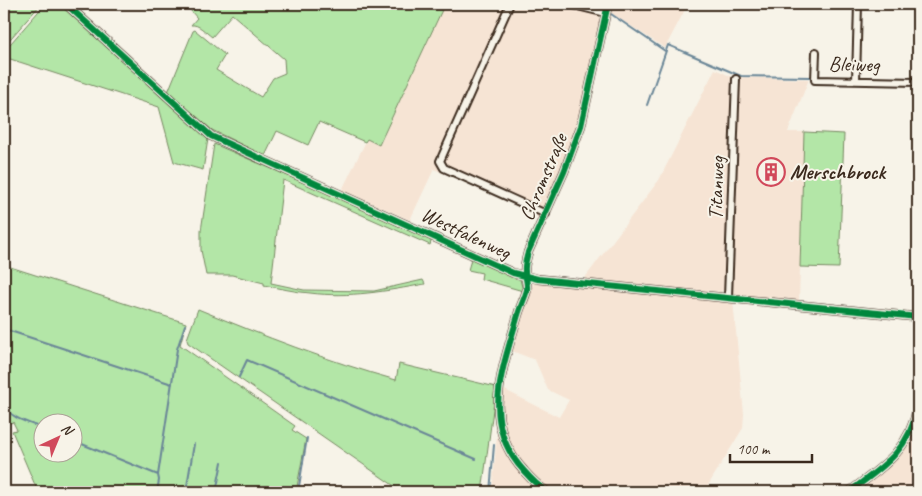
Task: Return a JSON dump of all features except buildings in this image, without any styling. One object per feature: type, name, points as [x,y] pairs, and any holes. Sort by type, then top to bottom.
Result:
[{"type":"street","name":"Westfalenweg","points":[[66,4],[211,136],[513,273],[526,277],[918,317]]},
{"type":"street","name":"Chromstraße","points":[[510,4],[440,161],[444,168],[546,214]]},
{"type":"street","points":[[570,4],[606,13]]},
{"type":"street","name":"Chromstraße","points":[[546,492],[516,462],[505,442],[498,423],[498,400],[504,367],[527,290],[524,265],[564,172],[581,126],[608,4]]},
{"type":"street","points":[[856,81],[858,4]]},
{"type":"street","name":"Bleiweg","points":[[816,52],[816,80],[918,82]]},
{"type":"street","name":"Titanweg","points":[[728,297],[736,79]]},
{"type":"street","points":[[849,492],[888,462],[899,451],[914,424],[918,406]]},
{"type":"shaded area","points":[[413,4],[563,4],[596,12],[600,19],[589,78],[577,124],[561,171],[538,219],[534,213],[434,169],[410,220],[342,190],[367,139],[380,144],[442,10],[412,6]]},
{"type":"shaded area","points":[[611,4],[688,4],[665,48],[609,12]]},
{"type":"shaded area","points":[[715,69],[732,77],[725,289],[721,292],[584,279],[659,180]]},
{"type":"shaded area","points":[[738,77],[809,79],[788,132],[804,132],[799,302],[735,295],[731,292]]},
{"type":"shaded area","points":[[533,283],[733,301],[744,414],[743,428],[704,492],[492,492],[497,434],[503,431],[501,406],[503,389],[559,417],[569,400],[548,390],[535,360],[512,351]]},
{"type":"shaded area","points":[[918,419],[918,492],[854,492],[895,461],[908,442]]},
{"type":"green space","points":[[4,4],[41,4],[4,46]]},
{"type":"green space","points":[[45,4],[59,4],[208,139],[203,170],[174,162],[159,107],[4,57],[4,51]]},
{"type":"green space","points":[[185,4],[413,4],[413,6],[442,10],[379,145],[367,139],[365,142],[319,122],[308,145],[277,131],[265,156],[212,130],[168,92],[195,30],[225,55],[216,70],[261,97],[273,78],[285,73],[284,59],[232,14],[212,37],[199,27],[191,25],[197,18]]},
{"type":"green space","points":[[804,132],[844,134],[839,268],[800,267]]},
{"type":"green space","points":[[214,144],[432,238],[430,245],[283,180],[271,283],[304,290],[374,291],[423,280],[425,284],[368,293],[339,295],[299,292],[264,285],[264,283],[232,275],[206,275],[201,250],[201,231]]},
{"type":"green space","points":[[472,256],[520,279],[523,291],[481,279],[482,273],[468,270]]},
{"type":"green space","points":[[4,265],[186,323],[180,345],[295,426],[292,430],[306,439],[296,492],[38,492],[12,431],[17,430],[13,422],[10,423],[4,409]]},
{"type":"green space","points":[[198,309],[296,348],[396,380],[399,364],[496,387],[482,492],[403,492],[188,343],[187,339]]},
{"type":"waterway","points":[[611,14],[665,51]]},
{"type":"waterway","points":[[647,105],[668,45],[741,76],[811,77]]},
{"type":"waterway","points":[[541,276],[585,280]]},
{"type":"waterway","points":[[82,444],[158,475],[177,349],[185,325]]},
{"type":"waterway","points":[[4,329],[172,384]]},
{"type":"waterway","points":[[239,377],[247,360],[476,459]]},
{"type":"waterway","points":[[4,405],[15,417],[32,424]]},
{"type":"waterway","points":[[298,492],[307,438]]},
{"type":"waterway","points":[[186,492],[194,444]]},
{"type":"waterway","points":[[490,492],[494,445]]},
{"type":"waterway","points":[[216,492],[222,462]]},
{"type":"waterway","points":[[157,492],[158,475]]},
{"type":"cycle path","points":[[66,4],[211,136],[513,273],[538,279],[918,317]]},
{"type":"cycle path","points":[[547,492],[529,477],[510,453],[502,434],[498,396],[506,356],[527,290],[525,263],[528,252],[564,172],[581,126],[608,4]]},
{"type":"cycle path","points":[[849,492],[893,456],[908,435],[918,406]]},
{"type":"place","name":"Merschbrock","points":[[771,172]]}]
